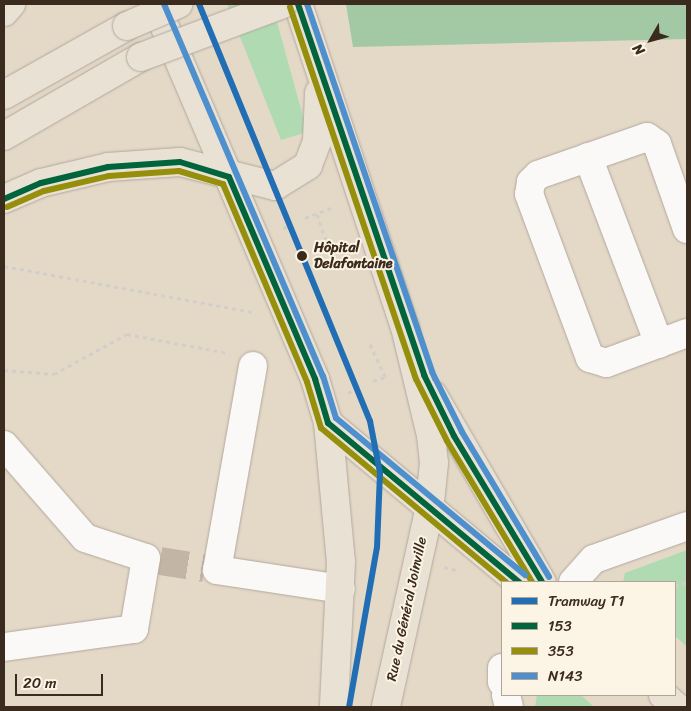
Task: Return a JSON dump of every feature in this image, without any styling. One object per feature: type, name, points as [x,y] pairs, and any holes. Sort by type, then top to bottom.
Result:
[{"type":"main road","points":[[4,12],[12,4]]},
{"type":"main road","points":[[155,4],[314,379],[328,423],[341,589],[334,707]]},
{"type":"main road","points":[[4,95],[127,26],[178,4]]},
{"type":"main road","points":[[4,136],[142,57],[283,4]]},
{"type":"main road","points":[[298,4],[314,60],[405,327],[440,412],[541,581]]},
{"type":"main road","points":[[4,199],[41,183],[108,167],[180,162],[229,177],[275,186],[308,165],[319,122],[314,60]]},
{"type":"main road","name":"Rue du Général Joinville","points":[[386,707],[429,511],[434,463],[431,435],[405,327]]},
{"type":"main road","points":[[328,423],[429,511],[518,581]]},
{"type":"main road","points":[[664,696],[677,707]]},
{"type":"street","points":[[687,229],[657,144],[637,138],[538,175],[531,182],[529,194],[590,358],[597,364],[606,363],[687,333]]},
{"type":"street","points":[[588,157],[659,344]]},
{"type":"street","points":[[253,366],[210,569],[341,589]]},
{"type":"street","points":[[4,445],[86,538],[153,560],[134,629],[4,647]]},
{"type":"street","points":[[574,581],[594,559],[687,526]]},
{"type":"path","points":[[316,214],[328,246]]},
{"type":"path","points":[[4,266],[253,312]]},
{"type":"path","points":[[4,370],[54,374],[127,334],[255,358],[253,366]]},
{"type":"path","points":[[373,381],[385,377]]},
{"type":"green space","points":[[227,4],[272,4],[304,120],[304,133],[281,140]]},
{"type":"green space","points":[[346,4],[687,4],[687,39],[353,47]]},
{"type":"green space","points":[[687,550],[687,647],[676,637],[676,581],[623,581],[625,573]]},
{"type":"green space","points":[[537,696],[582,696],[594,707],[535,707]]},
{"type":"tunnel","points":[[160,561],[204,568]]},
{"type":"tram line","name":"T1","points":[[199,4],[370,421],[380,473],[377,547],[349,707]]},
{"type":"transit line","name":"N143","points":[[164,4],[323,376],[336,418],[525,575]]},
{"type":"transit line","name":"153","points":[[298,4],[424,375],[454,436],[541,581]]},
{"type":"transit line","name":"N143","points":[[307,4],[432,372],[462,432],[549,577]]},
{"type":"transit line","name":"353","points":[[290,7],[416,379],[447,441],[531,581]]},
{"type":"transit line","name":"153","points":[[4,199],[41,183],[108,167],[180,162],[229,177],[315,379],[328,423],[518,581]]},
{"type":"transit line","name":"353","points":[[7,207],[44,191],[109,176],[179,171],[223,184],[307,382],[321,428],[505,581]]},
{"type":"place","name":"Hôpital Delafontaine","points":[[302,256]]}]
